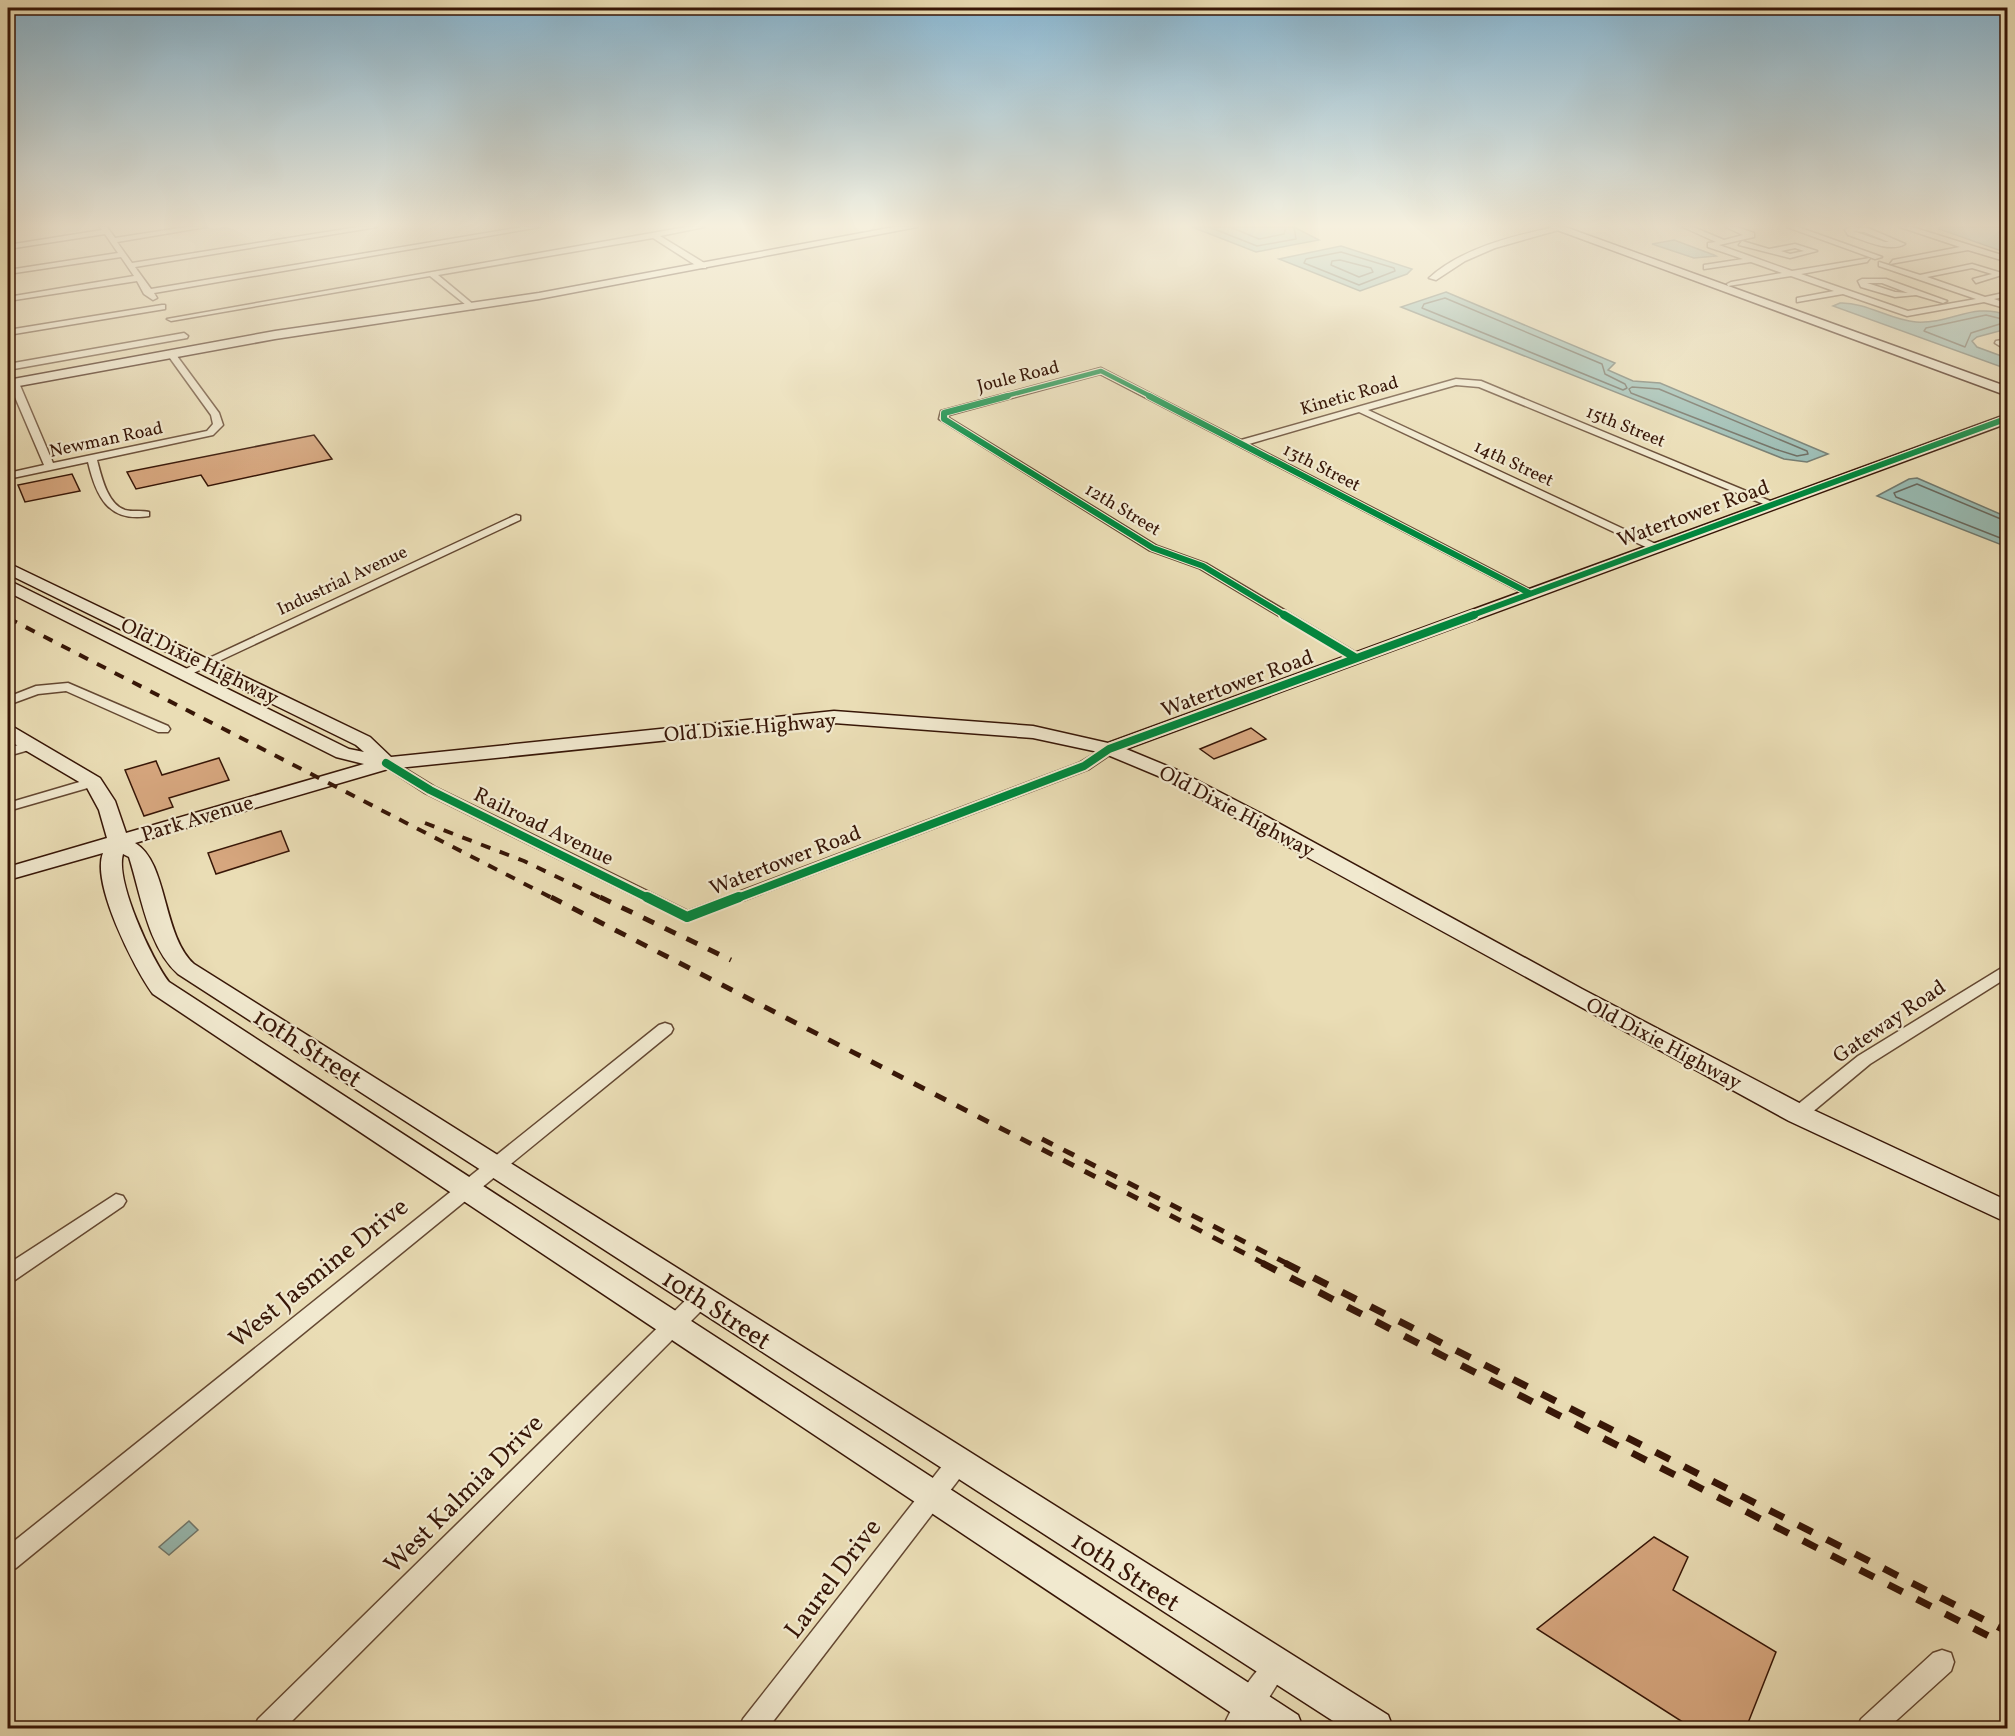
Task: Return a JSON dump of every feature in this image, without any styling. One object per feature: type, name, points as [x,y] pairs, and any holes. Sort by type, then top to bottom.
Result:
[{"type":"street","points":[[8,333],[156,308]]},
{"type":"street","points":[[163,308],[193,350]]},
{"type":"street","points":[[171,319],[235,308]]},
{"type":"street","points":[[50,467],[11,383],[275,335],[442,308]]},
{"type":"street","points":[[1781,308],[2007,392]]},
{"type":"street","points":[[1799,308],[2007,384]]},
{"type":"street","points":[[1892,308],[1911,314],[1940,308]]},
{"type":"street","points":[[8,367],[184,336]]},
{"type":"street","points":[[2007,341],[1998,343],[2007,349]]},
{"type":"street","name":"Newman Road","points":[[8,476],[210,433],[218,425],[216,415],[171,354]]},
{"type":"street","name":"Joule Road","points":[[944,413],[1101,371]]},
{"type":"street","name":"13th Street","points":[[1101,371],[1529,593]]},
{"type":"street","name":"Kinetic Road","points":[[1239,443],[1456,382],[1468,381]]},
{"type":"street","name":"15th Street","points":[[1468,381],[1770,503]]},
{"type":"street","name":"14th Street","points":[[1359,409],[1654,547]]},
{"type":"street","name":"12th Street","points":[[944,413],[944,419],[1153,548],[1203,566],[1356,658]]},
{"type":"street","name":"Watertower Road","points":[[687,917],[1084,766],[1109,749],[1770,503],[2007,418]]},
{"type":"street","points":[[92,459],[95,472],[111,506],[120,512],[145,514]]},
{"type":"street","name":"Industrial Avenue","points":[[183,673],[516,518]]},
{"type":"street","name":"Old Dixie Highway","points":[[8,567],[363,741],[386,764]]},
{"type":"street","name":"Old Dixie Highway","points":[[8,586],[343,753],[386,764],[834,717],[1033,732],[1109,749],[1170,774],[1255,818],[1584,1001],[1798,1114],[2007,1213]]},
{"type":"street","points":[[8,701],[48,687],[68,687],[163,729]]},
{"type":"street","points":[[8,732],[93,782]]},
{"type":"street","points":[[8,752],[31,745]]},
{"type":"street","name":"Park Avenue","points":[[8,874],[386,764]]},
{"type":"street","name":"Railroad Avenue","points":[[386,764],[430,790],[687,917]]},
{"type":"street","points":[[8,807],[93,782]]},
{"type":"street","name":"10th Street","points":[[93,782],[101,792],[117,842],[110,861],[126,916],[141,960],[161,988],[466,1187],[930,1497],[1243,1717],[1285,1728]]},
{"type":"street","name":"10th Street","points":[[117,842],[138,854],[168,945],[186,969],[1276,1667],[1375,1728]]},
{"type":"street","name":"Gateway Road","points":[[1798,1114],[1864,1060],[2007,969]]},
{"type":"street","name":"West Jasmine Drive","points":[[8,1560],[664,1029]]},
{"type":"street","points":[[8,1275],[116,1201]]},
{"type":"street","name":"West Kalmia Drive","points":[[267,1728],[701,1298]]},
{"type":"street","name":"Laurel Drive","points":[[752,1728],[958,1463]]},
{"type":"street","points":[[1870,1728],[1942,1662]]},
{"type":"street","points":[[1243,1717],[1276,1667]]},
{"type":"water","points":[[1404,308],[1484,308],[1615,363],[1608,370],[1633,381],[1660,383],[1828,454],[1807,462],[1784,459]]},
{"type":"water","points":[[1839,308],[1868,308],[1906,321],[1916,322],[1929,322],[1983,311],[2007,315],[2007,329],[1977,337],[1972,341],[1977,347],[2007,358],[2007,369]]},
{"type":"water","points":[[1917,478],[2007,517],[2007,547],[1877,496],[1909,479]]},
{"type":"water","points":[[189,1521],[198,1530],[169,1555],[159,1547]]},
{"type":"building","points":[[314,435],[332,459],[208,486],[201,475],[136,489],[127,472]]},
{"type":"building","points":[[72,474],[80,491],[25,502],[18,485]]},
{"type":"building","points":[[1251,728],[1266,739],[1214,759],[1200,749]]},
{"type":"building","points":[[219,758],[229,780],[169,798],[173,807],[144,816],[125,770],[156,761],[162,775]]},
{"type":"building","points":[[281,831],[289,851],[216,874],[208,853]]},
{"type":"building","points":[[1654,1537],[1688,1557],[1673,1590],[1776,1652],[1746,1728],[1692,1728],[1537,1629]]},
{"type":"railway","points":[[8,618],[554,899]]},
{"type":"railway","points":[[425,823],[524,861],[603,899]]},
{"type":"railway","points":[[551,897],[1265,1264]]},
{"type":"railway","points":[[600,897],[731,960]]},
{"type":"railway","points":[[1042,1139],[1288,1264]]},
{"type":"railway","points":[[1262,1263],[2008,1646]]},
{"type":"railway","points":[[1285,1263],[2008,1632]]},
{"type":"cycle path","points":[[1356,658],[1203,566],[1153,548],[944,419],[944,413],[1101,371],[1529,593]]},
{"type":"cycle path","points":[[386,763],[430,790],[687,917],[1084,766],[1109,749],[2008,418]]}]
